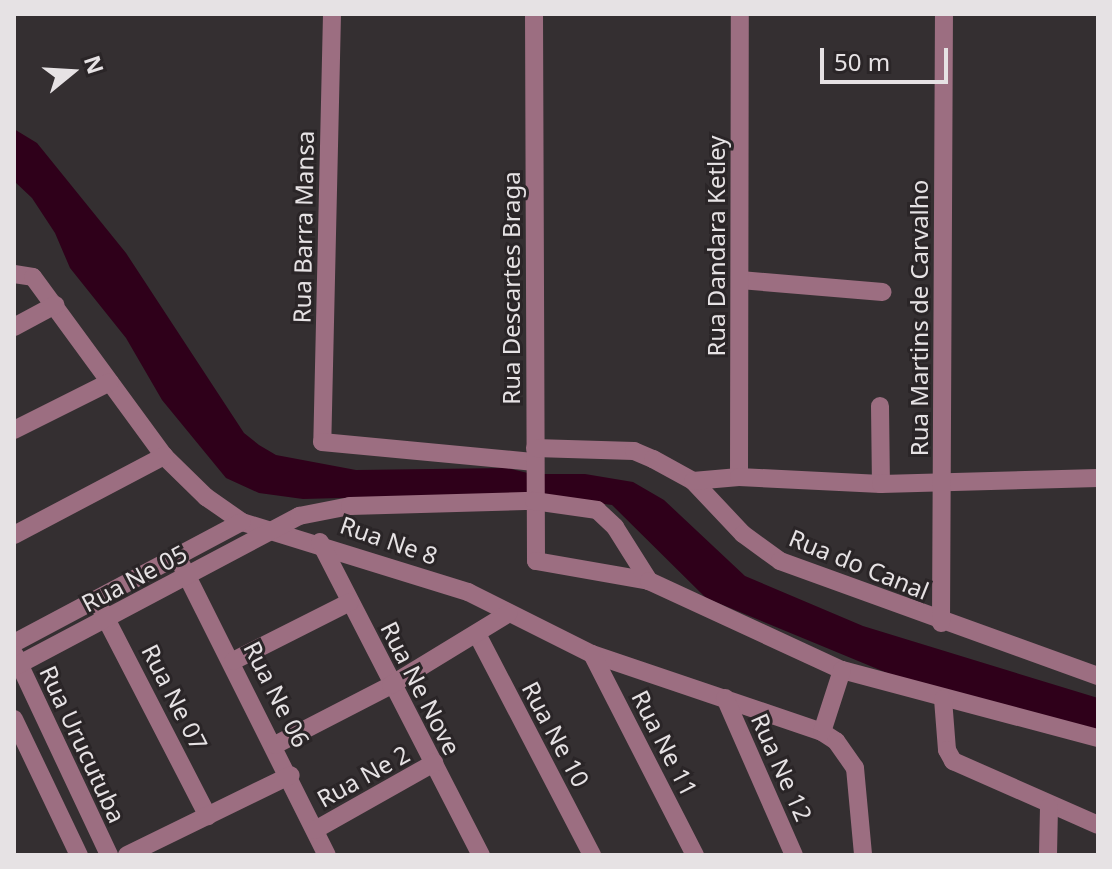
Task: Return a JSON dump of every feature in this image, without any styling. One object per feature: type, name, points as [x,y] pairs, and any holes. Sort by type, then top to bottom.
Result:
[{"type":"street","name":"Rua Barra Mansa","points":[[322,442],[332,14]]},
{"type":"street","name":"Rua Descartes Braga","points":[[534,14],[536,561],[649,581]]},
{"type":"street","name":"Rua Dandara Ketley","points":[[739,477],[740,14]]},
{"type":"street","name":"Rua Martins de Carvalho","points":[[941,623],[944,14]]},
{"type":"street","name":"Rua Ne 8","points":[[14,274],[33,277],[164,456],[206,497],[242,522],[320,542],[468,592],[592,654],[725,698],[829,737]]},
{"type":"street","points":[[740,280],[882,292]]},
{"type":"street","points":[[14,327],[55,305]]},
{"type":"street","points":[[14,430],[110,382]]},
{"type":"street","points":[[880,406],[881,484]]},
{"type":"street","name":"Rua do Canal","points":[[322,442],[535,455],[634,451],[693,481],[757,547],[780,561],[941,623],[1098,676]]},
{"type":"street","points":[[14,535],[164,456]]},
{"type":"street","points":[[693,481],[739,477],[942,484],[1098,478]]},
{"type":"street","name":"Rua Ne 05","points":[[16,661],[108,620],[299,516],[350,506],[534,501],[597,510],[615,527],[649,581]]},
{"type":"street","name":"Rua Ne 05","points":[[14,643],[242,522]]},
{"type":"street","name":"Rua Ne Nove","points":[[320,542],[479,851]]},
{"type":"street","name":"Rua Ne 06","points":[[178,558],[291,775],[327,855]]},
{"type":"street","points":[[649,581],[842,670],[1098,738]]},
{"type":"street","name":"Rua Ne 07","points":[[95,602],[108,620],[208,816]]},
{"type":"street","points":[[233,661],[350,602]]},
{"type":"street","points":[[275,745],[391,685],[509,613]]},
{"type":"street","name":"Rua Ne 10","points":[[477,634],[592,855]]},
{"type":"street","name":"Rua Ne 11","points":[[592,654],[695,855]]},
{"type":"street","name":"Rua Urucutuba","points":[[16,661],[109,855]]},
{"type":"street","points":[[842,670],[829,737],[855,768],[863,855]]},
{"type":"street","name":"Rua Ne 12","points":[[725,698],[794,855]]},
{"type":"street","points":[[943,699],[947,750],[953,761],[1049,807],[1098,825]]},
{"type":"street","points":[[14,719],[79,855]]},
{"type":"street","name":"Rua Ne 2","points":[[315,830],[434,763]]},
{"type":"street","points":[[127,855],[291,775]]},
{"type":"street","points":[[1048,855],[1049,807]]},
{"type":"street","points":[[458,855],[479,851]]},
{"type":"shaded area","points":[[14,129],[37,143],[126,253],[244,433],[259,445],[276,455],[356,470],[507,468],[528,473],[528,493],[303,499],[259,493],[226,478],[162,400],[126,338],[70,268],[55,233],[32,198],[14,181]]},
{"type":"shaded area","points":[[543,474],[585,474],[633,482],[664,500],[745,576],[863,626],[1098,698],[1098,731],[909,682],[706,598],[612,505],[542,496]]}]
